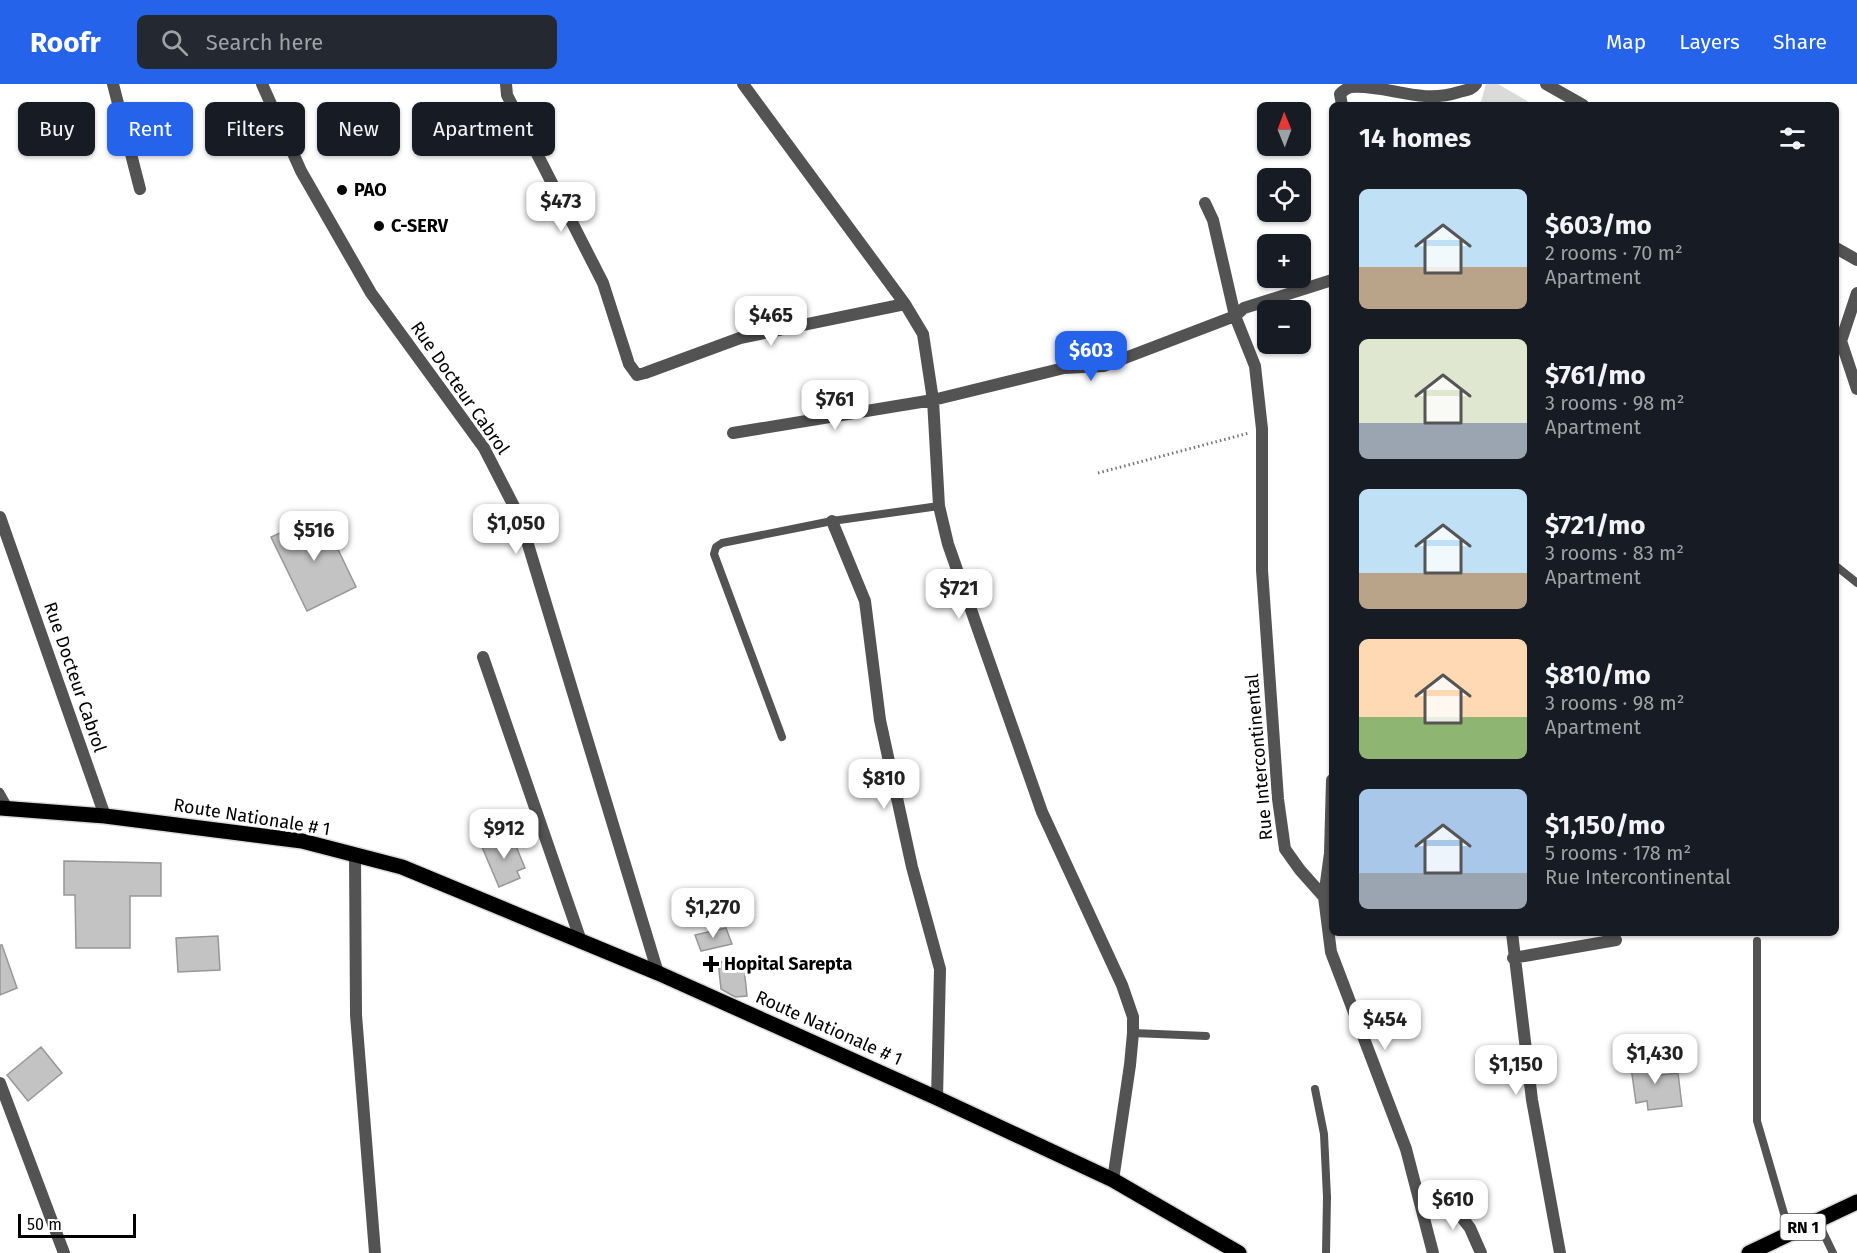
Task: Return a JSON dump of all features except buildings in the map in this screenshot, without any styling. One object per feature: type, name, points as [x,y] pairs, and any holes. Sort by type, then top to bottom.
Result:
[{"type":"main road","name":"Route Nationale # 1","points":[[5,808],[105,816],[302,841],[402,867],[658,973],[937,1098],[1113,1180],[1239,1253]]},
{"type":"main road","name":"RN 1","points":[[1749,1253],[1857,1202]]},
{"type":"street","points":[[113,84],[140,189]]},
{"type":"street","name":"Rue Docteur Cabrol","points":[[262,84],[301,171],[371,293],[484,448],[520,518],[658,973]]},
{"type":"street","points":[[506,84],[507,95],[603,283],[628,364],[637,375],[740,338],[905,304]]},
{"type":"street","points":[[743,84],[905,304],[923,334],[933,400],[939,506],[948,544],[1042,812],[1122,985],[1132,1017],[1133,1033],[1113,1180]]},
{"type":"street","points":[[1341,102],[1340,94],[1349,87],[1371,88],[1425,97],[1449,96],[1473,88],[1476,84]]},
{"type":"street","points":[[1546,84],[1564,100]]},
{"type":"street","name":"Rue Intercontinental","points":[[1205,203],[1214,220],[1255,366],[1262,429],[1262,570],[1278,799],[1285,849],[1324,897]]},
{"type":"street","points":[[1839,250],[1857,260]]},
{"type":"street","points":[[733,433],[933,400],[1064,368],[1104,366],[1239,312],[1329,281]]},
{"type":"street","points":[[1857,293],[1841,341],[1857,389]]},
{"type":"street","name":"Rue Docteur Cabrol","points":[[0,517],[105,816]]},
{"type":"street","points":[[832,521],[865,601],[880,720],[912,867],[940,969],[937,1098]]},
{"type":"street","points":[[483,657],[581,941]]},
{"type":"street","points":[[355,855],[356,1015],[375,1253]]},
{"type":"street","points":[[1329,860],[1324,897],[1331,952],[1406,1149],[1432,1253]]},
{"type":"street","points":[[1512,936],[1532,1100],[1560,1253]]},
{"type":"street","points":[[1514,958],[1617,940]]},
{"type":"street","points":[[0,1083],[64,1253]]},
{"type":"street","points":[[1446,1197],[1470,1228],[1481,1253]]},
{"type":"lane","points":[[1422,84],[1425,97]]},
{"type":"lane","points":[[782,737],[714,554],[716,547],[722,543],[832,521],[939,506]]},
{"type":"lane","points":[[1839,568],[1857,583]]},
{"type":"lane","points":[[0,792],[5,808]]},
{"type":"lane","points":[[1757,941],[1757,1121],[1790,1234]]},
{"type":"lane","points":[[1133,1033],[1206,1036]]},
{"type":"lane","points":[[1315,1089],[1324,1134],[1327,1197],[1326,1253]]},
{"type":"lane","points":[[1817,1220],[1833,1253]]},
{"type":"path","points":[[1098,473],[1262,429]]},
{"type":"shaded area","points":[[1486,84],[1498,84],[1529,102],[1481,102]]},
{"type":"place","name":"PAO","points":[[342,190]]},
{"type":"place","name":"C-SERV","points":[[379,226]]},
{"type":"place","name":"Hopital Sarepta","points":[[711,964]]}]
